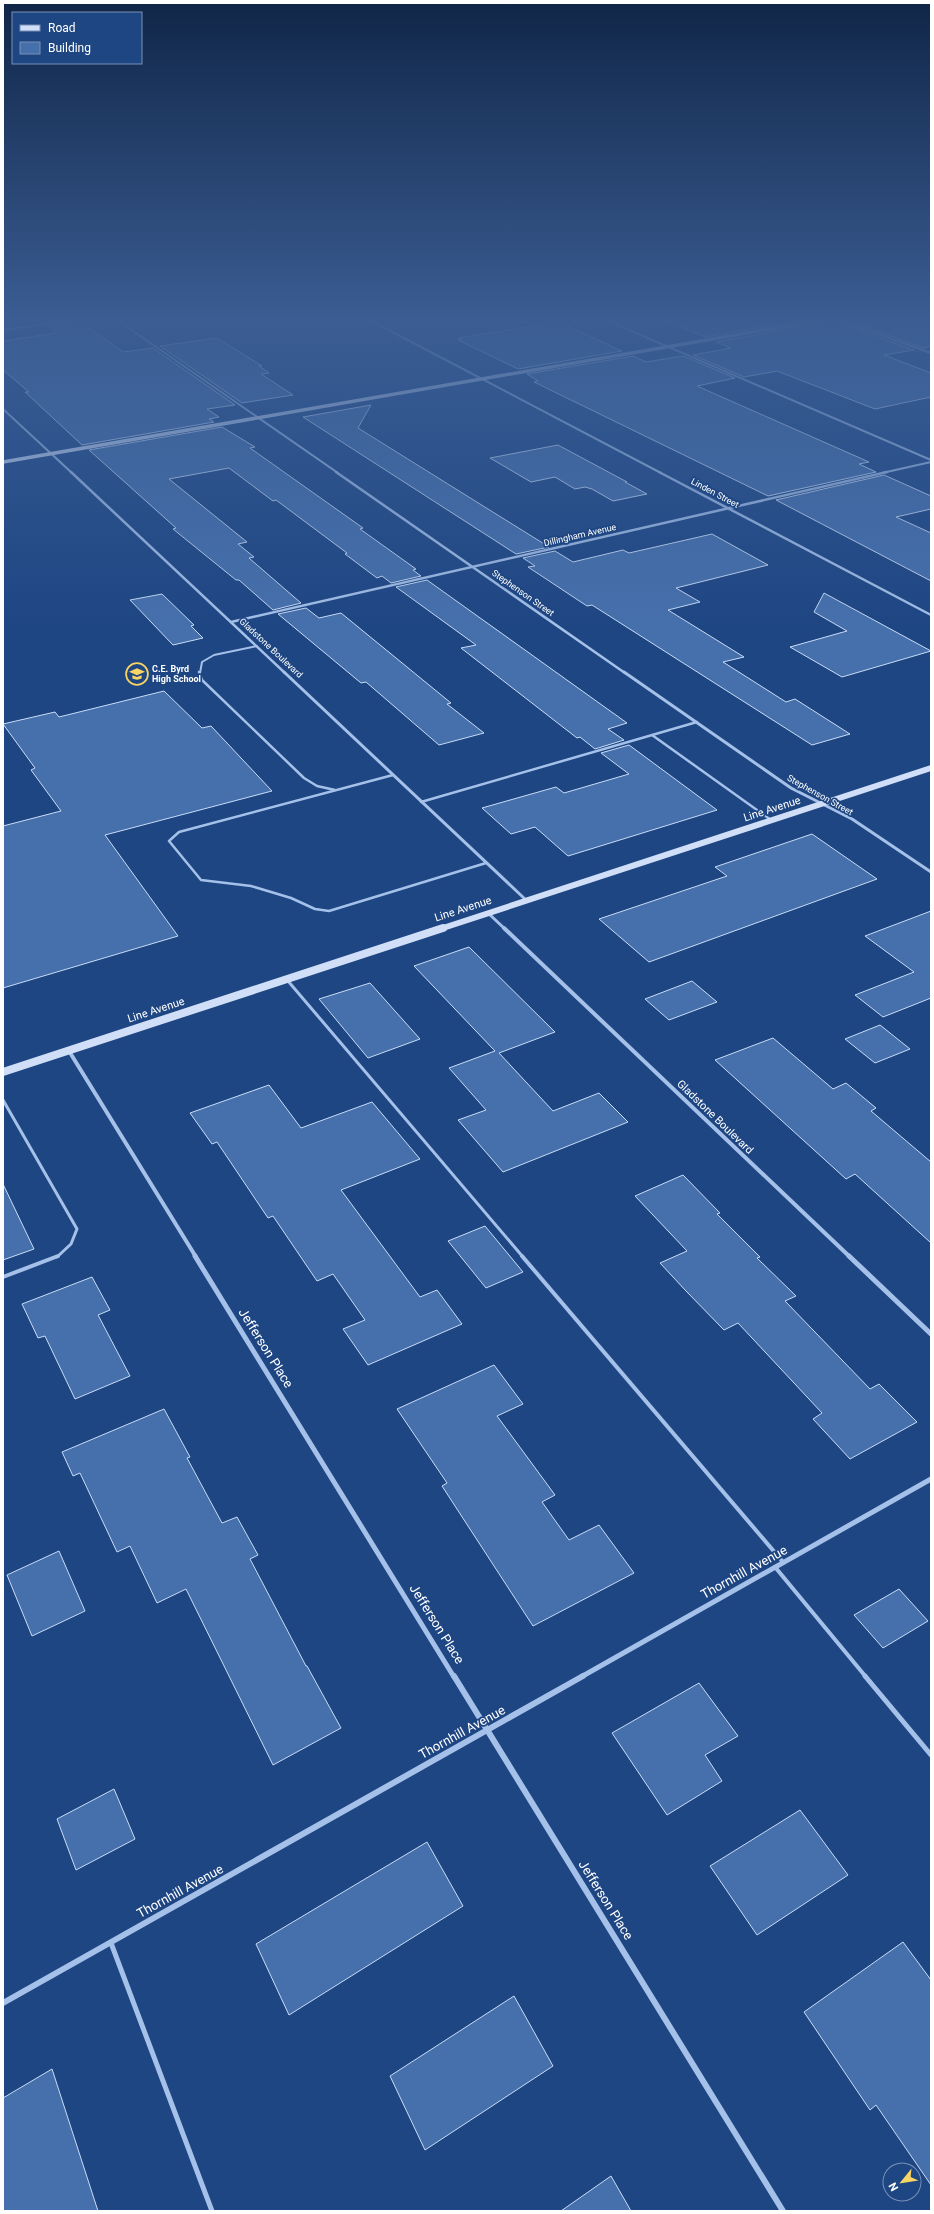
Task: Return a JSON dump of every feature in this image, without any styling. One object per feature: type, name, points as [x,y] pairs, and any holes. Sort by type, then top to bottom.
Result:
[{"type":"street","name":"Gladstone Boulevard","points":[[15,420],[526,900]]},
{"type":"street","points":[[3,462],[240,420]]},
{"type":"street","name":"Stephenson Street","points":[[264,420],[791,788],[852,820],[931,872]]},
{"type":"street","name":"Linden Street","points":[[561,420],[931,615]]},
{"type":"street","points":[[838,420],[931,461]]},
{"type":"street","name":"Dillingham Avenue","points":[[231,622],[931,461]]},
{"type":"street","name":"Line Avenue","points":[[3,1072],[931,768]]},
{"type":"street","name":"Gladstone Boulevard","points":[[488,913],[931,1334]]},
{"type":"street","name":"Jefferson Place","points":[[69,1050],[783,2211]]},
{"type":"street","name":"Thornhill Avenue","points":[[3,2003],[931,1479]]},
{"type":"lane","points":[[257,646],[214,655],[202,662],[199,671],[202,680],[304,778],[317,786],[336,790]]},
{"type":"lane","points":[[422,802],[697,722]]},
{"type":"lane","points":[[652,735],[772,820]]},
{"type":"lane","points":[[393,775],[179,832],[169,841],[201,880],[252,886],[291,898],[315,909],[329,910],[486,863]]},
{"type":"lane","points":[[286,979],[783,1562]]},
{"type":"lane","points":[[3,1100],[77,1229],[71,1244],[57,1257],[3,1277]]},
{"type":"lane","points":[[776,1567],[931,1755]]},
{"type":"lane","points":[[110,1943],[212,2211]]},
{"type":"building","points":[[55,420],[211,420],[214,422],[82,445]]},
{"type":"building","points":[[308,420],[362,420],[358,428],[549,547],[516,554]]},
{"type":"building","points":[[613,420],[775,420],[869,462],[859,464],[876,472],[768,496]]},
{"type":"building","points":[[222,427],[255,447],[250,448],[363,528],[360,529],[416,569],[413,570],[421,576],[391,583],[382,576],[377,578],[345,554],[347,553],[276,500],[273,501],[229,468],[169,479],[247,542],[238,544],[254,557],[249,558],[301,603],[273,610],[239,580],[236,580],[173,529],[176,528],[89,450]]},
{"type":"building","points":[[558,445],[647,494],[613,501],[592,489],[585,487],[575,489],[555,477],[531,482],[490,458]]},
{"type":"building","points":[[884,475],[931,496],[931,509],[896,517],[931,533],[931,581],[776,500]]},
{"type":"building","points":[[712,534],[768,565],[676,588],[700,602],[668,610],[744,657],[723,662],[786,702],[795,699],[850,734],[812,745],[592,605],[587,606],[528,567],[535,566],[523,558],[555,551],[573,562],[623,550],[629,553]]},
{"type":"building","points":[[427,580],[627,723],[608,729],[624,740],[595,749],[580,737],[577,738],[461,648],[476,645],[396,587]]},
{"type":"building","points":[[824,593],[931,651],[842,677],[790,647],[847,631],[814,612]]},
{"type":"building","points":[[162,594],[194,625],[191,626],[203,638],[173,645],[130,600]]},
{"type":"building","points":[[306,608],[319,618],[341,613],[451,703],[447,704],[484,733],[439,745],[366,682],[361,683],[278,614]]},
{"type":"building","points":[[164,691],[202,728],[211,726],[272,791],[105,835],[178,936],[3,988],[3,826],[61,811],[31,770],[35,768],[3,724],[55,712],[59,717]]},
{"type":"building","points":[[629,745],[717,810],[568,856],[535,827],[511,834],[482,808],[556,787],[564,793],[629,774],[601,753]]},
{"type":"building","points":[[812,834],[877,879],[649,962],[599,919],[727,876],[715,867]]},
{"type":"building","points":[[931,911],[931,998],[883,1017],[855,995],[914,972],[865,936]]},
{"type":"building","points":[[469,947],[555,1032],[499,1053],[553,1111],[599,1093],[628,1122],[503,1172],[458,1120],[486,1110],[449,1068],[495,1051],[414,966]]},
{"type":"building","points":[[692,981],[717,1002],[669,1020],[645,999]]},
{"type":"building","points":[[370,983],[420,1039],[368,1058],[319,999]]},
{"type":"building","points":[[880,1025],[910,1049],[875,1063],[845,1039]]},
{"type":"building","points":[[773,1038],[833,1089],[846,1083],[876,1108],[871,1111],[931,1162],[931,1243],[855,1174],[846,1179],[715,1060]]},
{"type":"building","points":[[269,1085],[301,1128],[372,1102],[420,1159],[341,1190],[420,1297],[437,1290],[462,1324],[368,1365],[343,1329],[365,1320],[333,1274],[317,1281],[273,1216],[268,1218],[217,1142],[212,1144],[190,1113]]},
{"type":"building","points":[[683,1175],[720,1213],[717,1214],[760,1257],[757,1258],[796,1296],[785,1301],[870,1389],[879,1384],[917,1422],[850,1459],[813,1419],[822,1413],[738,1323],[724,1330],[686,1291],[660,1263],[687,1251],[635,1196]]},
{"type":"building","points":[[3,1184],[34,1249],[3,1260]]},
{"type":"building","points":[[485,1226],[523,1272],[486,1288],[448,1241]]},
{"type":"building","points":[[92,1277],[110,1310],[98,1315],[130,1376],[75,1399],[45,1336],[38,1338],[22,1304]]},
{"type":"building","points":[[494,1365],[523,1404],[497,1416],[555,1495],[542,1502],[569,1540],[599,1525],[634,1573],[533,1626],[442,1486],[447,1483],[397,1409]]},
{"type":"building","points":[[164,1409],[190,1457],[187,1458],[222,1523],[237,1517],[258,1555],[250,1559],[306,1666],[341,1728],[273,1765],[186,1589],[157,1603],[130,1546],[117,1552],[80,1473],[73,1476],[62,1452]]},
{"type":"building","points":[[59,1551],[85,1611],[32,1636],[7,1575]]},
{"type":"building","points":[[899,1589],[928,1621],[883,1648],[854,1615]]},
{"type":"building","points":[[699,1683],[738,1736],[705,1755],[722,1781],[667,1815],[612,1733]]},
{"type":"building","points":[[114,1789],[135,1839],[76,1870],[57,1819]]},
{"type":"building","points":[[800,1810],[848,1875],[757,1935],[710,1866]]},
{"type":"building","points":[[427,1842],[463,1906],[289,2015],[256,1944]]},
{"type":"building","points":[[903,1942],[931,1980],[931,2185],[922,2172],[922,2162],[915,2162],[876,2105],[870,2110],[804,2012]]},
{"type":"building","points":[[514,1996],[553,2066],[425,2150],[390,2076]]},
{"type":"building","points":[[52,2069],[98,2211],[3,2211],[3,2098]]},
{"type":"building","points":[[611,2176],[631,2211],[561,2211]]},
{"type":"place","name":"C.E. Byrd High School","points":[[137,674]]}]
